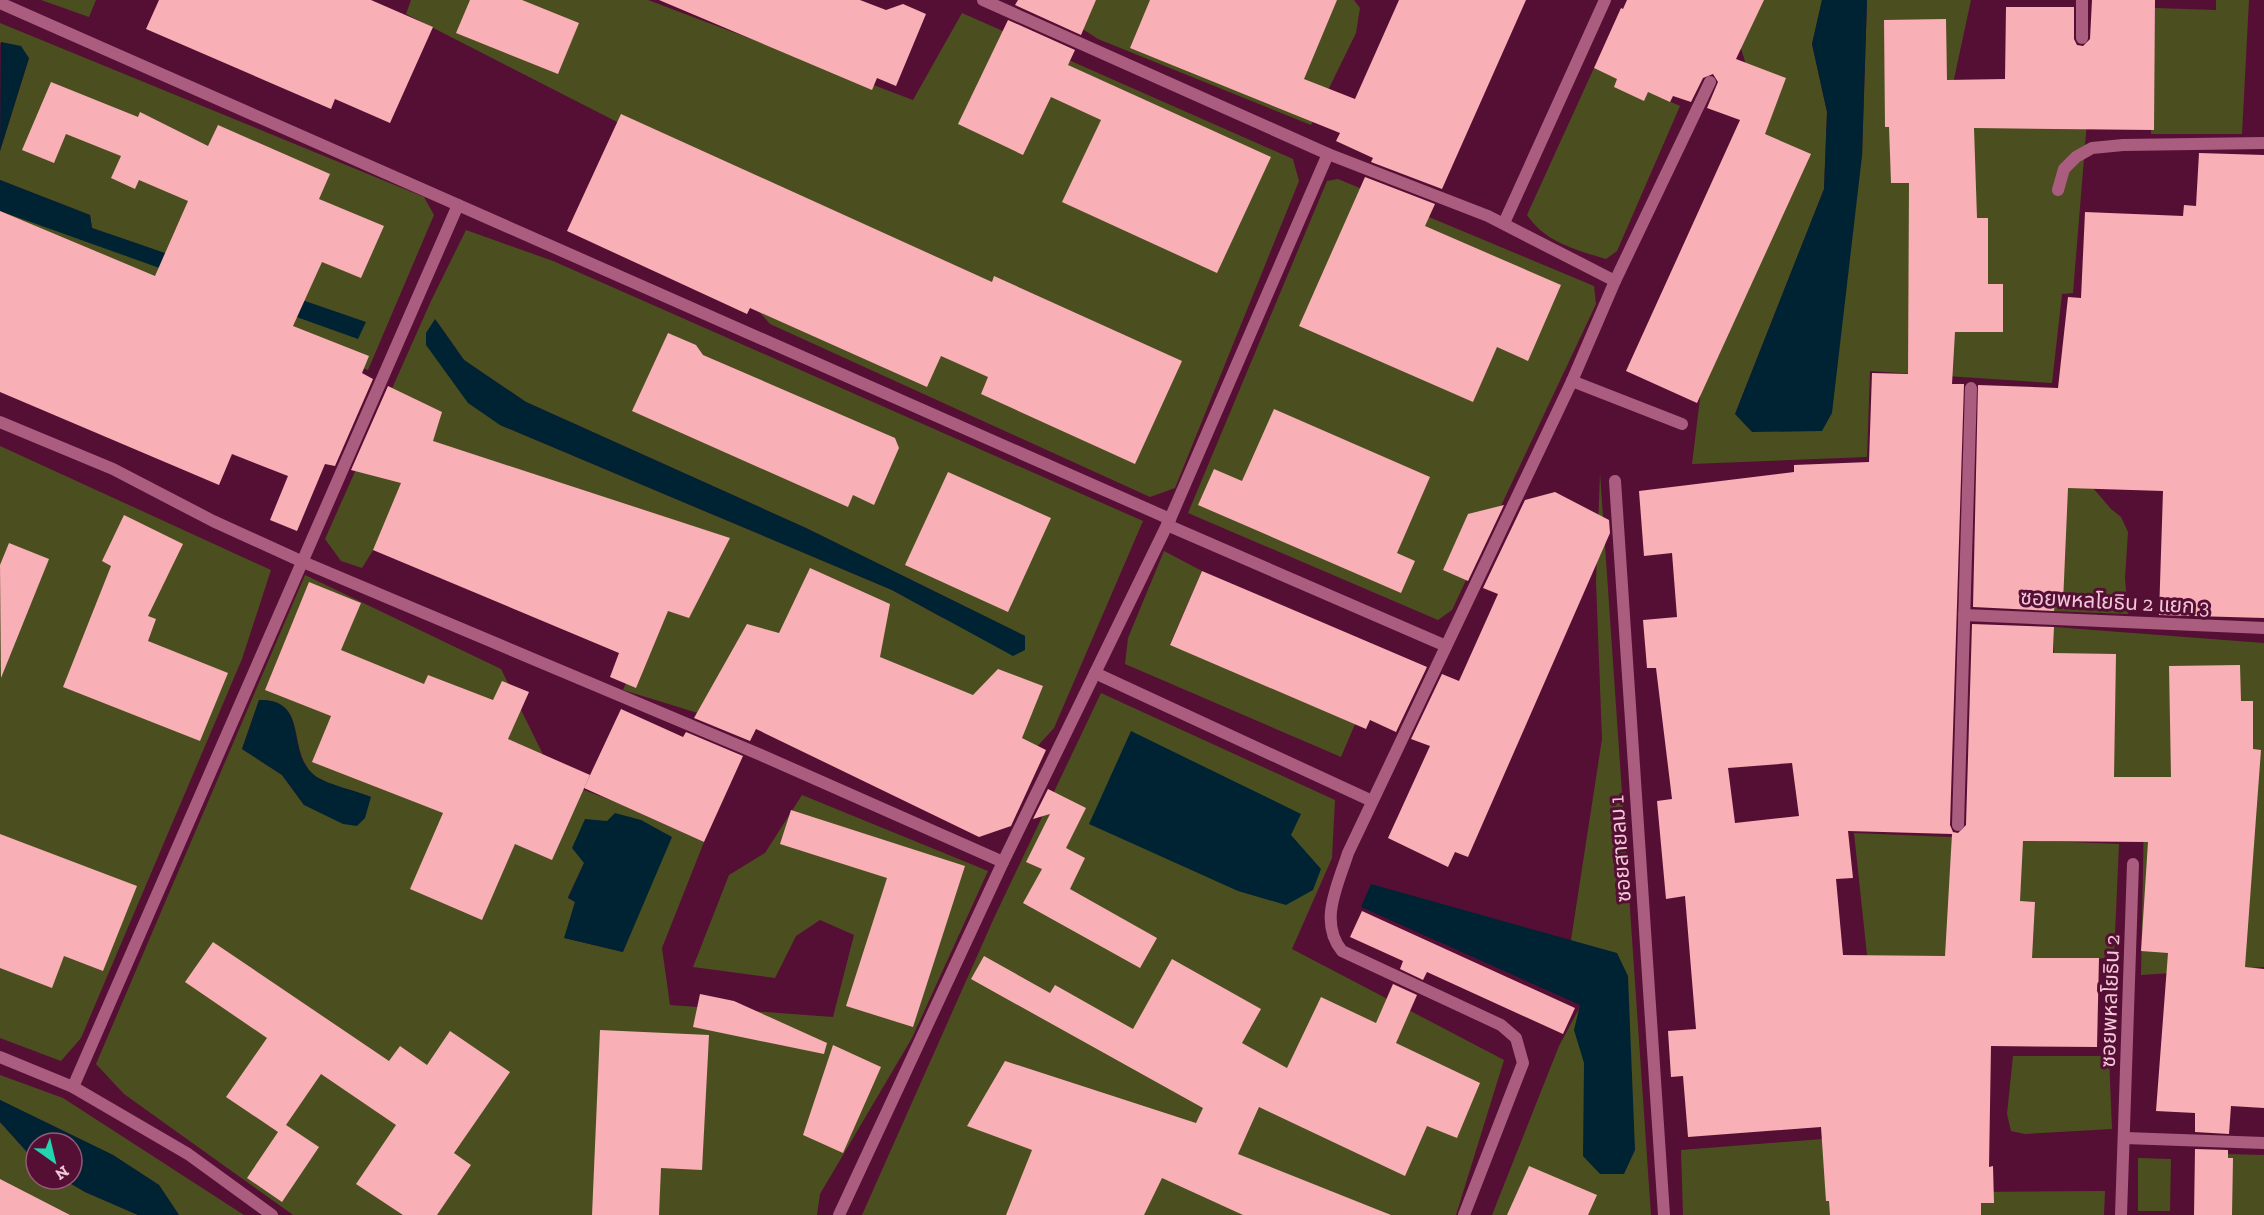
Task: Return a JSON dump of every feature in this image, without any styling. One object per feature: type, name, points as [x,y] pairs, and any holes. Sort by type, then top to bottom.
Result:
[{"type":"street","points":[[983,0],[1328,154],[1504,223],[1615,281]]},
{"type":"street","points":[[1504,223],[1605,0]]},
{"type":"street","points":[[2082,0],[2082,38]]},
{"type":"street","points":[[0,3],[1446,645]]},
{"type":"street","points":[[1464,1215],[1523,1063],[1516,1038],[1501,1024],[1342,951],[1333,939],[1329,914],[1348,853],[1572,381],[1615,281],[1710,82]]},
{"type":"street","points":[[2058,190],[2064,169],[2076,157],[2092,148],[2264,142]]},
{"type":"street","points":[[839,1215],[1003,862],[1168,522],[1328,154]]},
{"type":"street","points":[[74,1087],[459,205]]},
{"type":"street","points":[[1572,381],[1682,424]]},
{"type":"street","points":[[1958,825],[1971,388]]},
{"type":"street","points":[[0,422],[113,469],[213,521],[303,562],[761,755],[1003,862]]},
{"type":"street","name":"ซอยสายลม 1","points":[[1615,481],[1664,1215]]},
{"type":"street","name":"ซอยพหลโยธิน 2 แยก 3","points":[[1964,615],[2264,628]]},
{"type":"street","points":[[1095,673],[1372,801]]},
{"type":"street","name":"ซอยพหลโยธิน 2","points":[[2121,1215],[2133,864]]},
{"type":"street","points":[[0,1057],[74,1087],[188,1154],[272,1215]]},
{"type":"street","points":[[2125,1138],[2264,1143]]},
{"type":"green space","points":[[41,0],[96,0],[89,17]]},
{"type":"green space","points":[[411,0],[648,0],[913,100],[962,13],[1293,159],[1299,181],[1175,488],[1150,497],[770,324],[730,279],[672,150],[406,14]]},
{"type":"green space","points":[[1038,0],[1354,0],[1360,8],[1356,33],[1311,125],[1098,39]]},
{"type":"green space","points":[[1757,0],[1822,0],[1812,44],[1827,112],[1824,189],[1735,414],[1862,156],[1867,0],[1971,0],[1951,93],[2088,109],[2073,293],[2062,294],[2052,383],[1870,371],[1867,457],[1692,464],[1713,292],[1760,110],[1739,42]]},
{"type":"green space","points":[[2216,0],[2249,0],[2242,134],[2151,134],[2155,8],[2216,10]]},
{"type":"green space","points":[[0,23],[424,197],[434,215],[368,370],[0,232],[0,211],[123,253],[365,322],[92,228],[90,215],[0,180],[0,151],[29,58],[1,42],[0,44]]},
{"type":"green space","points":[[1594,68],[1680,106],[1617,251],[1606,259],[1562,244],[1543,232],[1527,215]]},
{"type":"green space","points":[[1338,179],[1594,286],[1596,304],[1452,610],[1438,620],[1188,513],[1327,181]]},
{"type":"green space","points":[[466,230],[553,261],[1143,521],[1054,728],[1034,750],[714,718],[623,690],[659,606],[405,499],[362,568],[341,561],[325,539],[431,301]],"holes":[[[436,320],[464,360],[526,402],[806,528],[1025,636],[1025,650],[941,617],[892,590],[500,425]]]},
{"type":"green space","points":[[0,446],[271,570],[242,659],[81,1038],[61,1061],[0,1038]]},
{"type":"green space","points":[[1600,473],[1651,1215],[1492,1215],[1559,1046],[1581,1005],[1571,940],[1602,739],[1596,582]]},
{"type":"green space","points":[[2087,481],[2121,517],[2128,532],[2125,578],[2128,614],[2050,611],[2055,482]]},
{"type":"green space","points":[[1164,551],[1202,571],[1170,644],[1355,724],[1341,757],[1125,664],[1128,638]]},
{"type":"green space","points":[[305,575],[501,669],[555,779],[613,801],[704,842],[662,948],[670,1005],[833,1017],[854,935],[820,920],[796,936],[775,978],[693,967],[729,875],[765,853],[802,795],[988,871],[912,1038],[820,1194],[817,1215],[293,1215],[124,1094],[96,1064]],"holes":[[[259,700],[275,702],[285,708],[291,717],[306,765],[314,775],[371,797],[304,805],[282,775],[242,749]],[[584,863],[623,952],[565,938],[575,902],[568,897]]]},
{"type":"green space","points":[[2054,627],[2264,643],[2264,967],[2141,975],[2144,815],[2054,804]]},
{"type":"green space","points":[[1101,693],[1335,800],[1332,858],[1292,949],[1504,1060],[1456,1215],[862,1215],[994,918]]},
{"type":"green space","points":[[1854,833],[2119,844],[2114,957],[1870,983]]},
{"type":"green space","points":[[2013,1056],[2109,1056],[2112,1129],[2025,1134],[2011,1131],[2007,1114]]},
{"type":"green space","points":[[0,1075],[63,1098],[244,1215],[179,1215],[159,1185],[113,1155],[84,1141],[84,1131],[64,1131],[0,1100]]},
{"type":"green space","points":[[0,1122],[24,1149],[24,1191],[83,1191],[138,1215],[0,1215]]},
{"type":"green space","points":[[1887,1134],[1888,1215],[1683,1215],[1681,1150]]},
{"type":"green space","points":[[2223,1154],[2264,1155],[2264,1215],[2221,1215]]},
{"type":"green space","points":[[2138,1158],[2171,1159],[2170,1211],[2138,1211]]},
{"type":"green space","points":[[2105,1191],[2104,1215],[1972,1215],[1971,1192]]},
{"type":"water","points":[[1822,0],[1867,0],[1862,156],[1832,413],[1822,431],[1752,432],[1735,414],[1824,189],[1827,112],[1812,44]]},
{"type":"water","points":[[1,42],[21,46],[29,58],[0,151]]},
{"type":"water","points":[[0,180],[90,215],[92,228],[366,322],[358,339],[0,211]]},
{"type":"water","points":[[435,319],[464,360],[526,402],[806,528],[1025,636],[1025,650],[1013,656],[892,590],[500,425],[468,403],[426,345],[426,333]]},
{"type":"water","points":[[259,700],[275,702],[285,708],[295,728],[305,765],[314,775],[371,797],[365,818],[357,826],[343,824],[304,805],[282,775],[242,749]]},
{"type":"water","points":[[1131,731],[1301,814],[1291,835],[1321,869],[1313,890],[1286,905],[1238,891],[1089,824]]},
{"type":"water","points":[[615,813],[641,820],[672,837],[623,952],[564,938],[575,902],[568,898],[584,863],[572,848],[585,819],[607,821]]},
{"type":"water","points":[[1371,884],[1617,953],[1628,976],[1635,1150],[1624,1174],[1600,1174],[1583,1156],[1584,1063],[1574,1030],[1580,1005],[1361,907]]},
{"type":"water","points":[[0,1100],[64,1131],[24,1131],[24,1149],[0,1122]]},
{"type":"water","points":[[84,1141],[113,1155],[159,1185],[179,1215],[138,1215],[85,1192]]},
{"type":"building","points":[[159,0],[371,0],[433,27],[390,123],[335,99],[331,109],[146,29]]},
{"type":"building","points":[[470,0],[522,0],[579,23],[558,74],[456,33]]},
{"type":"building","points":[[659,0],[860,0],[886,10],[903,4],[926,14],[896,86],[877,78],[872,90]]},
{"type":"building","points":[[1018,0],[1096,0],[1081,35],[1015,5]]},
{"type":"building","points":[[1150,0],[1337,0],[1304,79],[1355,99],[1399,0],[1526,0],[1442,189],[1371,162],[1373,158],[1336,141],[1340,133],[1130,48]]},
{"type":"building","points":[[1627,0],[1764,0],[1736,59],[1786,78],[1765,134],[1811,154],[1697,403],[1626,371],[1740,120],[1707,108],[1718,82],[1713,74],[1703,78],[1691,102],[1673,96],[1670,102],[1648,92],[1644,101],[1614,87],[1617,79],[1594,68],[1621,8],[1623,9]]},
{"type":"building","points":[[2092,0],[2155,0],[2154,130],[1974,128],[1977,218],[1988,218],[1988,284],[2003,284],[2003,332],[1955,332],[1952,384],[1964,384],[1950,825],[1953,832],[1958,833],[1966,825],[1972,624],[2054,627],[2053,653],[2116,654],[2114,777],[2171,777],[2169,666],[2240,665],[2241,701],[2253,701],[2253,749],[2261,750],[2245,967],[2264,969],[2264,1108],[2231,1106],[2229,1134],[2195,1132],[2195,1113],[2156,1111],[2168,953],[2141,951],[2148,842],[2023,841],[2020,901],[2035,902],[2032,958],[2099,958],[2097,1047],[1991,1046],[1989,1167],[1993,1166],[1994,1203],[1981,1203],[1981,1215],[1830,1215],[1829,1201],[1826,1201],[1821,1127],[1688,1137],[1683,1076],[1671,1077],[1668,1031],[1696,1029],[1685,896],[1666,899],[1657,801],[1672,799],[1656,668],[1647,668],[1643,620],[1677,617],[1672,553],[1644,556],[1639,491],[1794,472],[1794,465],[1869,462],[1872,373],[1908,374],[1909,183],[1891,183],[1889,127],[1885,127],[1884,20],[1946,19],[1947,80],[2005,79],[2006,7],[2074,7],[2074,39],[2077,45],[2083,46],[2090,39]],"holes":[[[1792,763],[1799,816],[1735,823],[1728,768]],[[1848,831],[1952,834],[1945,956],[1843,955],[1836,879],[1853,878]]]},
{"type":"building","points":[[1008,20],[1075,50],[1068,65],[1271,157],[1217,273],[1062,202],[1101,120],[1051,97],[1023,155],[958,124]]},
{"type":"building","points":[[51,82],[138,117],[140,112],[208,146],[218,125],[330,174],[319,199],[384,226],[361,278],[322,262],[293,326],[369,356],[362,373],[373,379],[335,466],[325,464],[297,531],[270,520],[288,476],[232,454],[219,485],[0,392],[0,211],[155,276],[188,201],[139,180],[135,189],[111,178],[121,156],[66,134],[54,163],[22,150]]},
{"type":"building","points":[[621,114],[992,282],[994,276],[1182,361],[1135,464],[981,394],[988,377],[941,356],[927,387],[750,308],[747,314],[567,231]]},
{"type":"building","points":[[2199,153],[2264,155],[2264,618],[2159,615],[2163,491],[2068,488],[2063,603],[2055,603],[2054,611],[1973,607],[1978,385],[2058,388],[2068,297],[2081,298],[2085,212],[2183,216],[2184,205],[2196,206]]},
{"type":"building","points":[[1365,177],[1435,204],[1425,226],[1561,285],[1528,361],[1497,347],[1473,402],[1299,326]]},
{"type":"building","points":[[668,333],[696,345],[703,355],[895,438],[899,448],[874,505],[853,495],[848,507],[632,411]]},
{"type":"building","points":[[388,386],[442,412],[433,441],[730,538],[689,618],[668,611],[636,688],[610,677],[619,653],[373,550],[401,483],[351,470]]},
{"type":"building","points":[[1274,409],[1430,477],[1397,553],[1415,561],[1401,593],[1198,505],[1214,469],[1242,481]]},
{"type":"building","points":[[948,472],[1051,518],[1008,612],[905,565]]},
{"type":"building","points":[[1555,492],[1609,520],[1610,533],[1468,857],[1455,852],[1448,867],[1388,838],[1430,746],[1411,739],[1442,674],[1459,681],[1498,594],[1483,588],[1525,500]]},
{"type":"building","points":[[1504,505],[1468,581],[1443,570],[1468,514]]},
{"type":"building","points":[[124,515],[183,544],[148,616],[156,619],[148,641],[228,673],[200,741],[63,687],[111,566],[102,561]]},
{"type":"building","points":[[9,543],[49,559],[1,678],[0,565]]},
{"type":"building","points":[[810,568],[890,604],[880,657],[973,695],[998,669],[1043,686],[1022,738],[1046,750],[1011,826],[979,837],[756,729],[750,741],[694,718],[747,624],[779,633]]},
{"type":"building","points":[[1202,571],[1427,667],[1396,732],[1370,720],[1366,729],[1170,645]]},
{"type":"building","points":[[309,582],[361,603],[341,650],[424,684],[428,675],[493,700],[502,681],[529,692],[508,739],[590,775],[552,860],[515,844],[482,920],[410,889],[443,813],[312,762],[331,716],[265,690]]},
{"type":"building","points":[[621,709],[683,737],[686,732],[743,756],[704,842],[584,788]]},
{"type":"building","points":[[1048,789],[1086,808],[1066,848],[1085,858],[1070,889],[1157,938],[1140,968],[1023,903],[1042,869],[1026,862],[1050,814],[1033,819]]},
{"type":"building","points":[[791,810],[965,866],[913,1027],[846,1006],[887,878],[780,844]]},
{"type":"building","points":[[0,834],[137,886],[103,971],[64,956],[52,988],[0,968]]},
{"type":"building","points":[[1362,911],[1575,1008],[1563,1034],[1427,972],[1423,980],[1400,969],[1403,961],[1350,937]]},
{"type":"building","points":[[213,942],[389,1061],[400,1046],[427,1065],[450,1031],[510,1072],[454,1153],[471,1165],[437,1215],[403,1215],[356,1184],[396,1125],[321,1074],[286,1125],[319,1147],[282,1202],[247,1178],[278,1132],[226,1097],[267,1038],[185,982]]},
{"type":"building","points":[[984,956],[1050,993],[1055,985],[1133,1029],[1172,959],[1261,1009],[1242,1043],[1287,1068],[1321,997],[1376,1023],[1393,984],[1417,995],[1396,1043],[1480,1083],[1457,1138],[1427,1126],[1405,1176],[1259,1107],[1238,1154],[1391,1215],[1243,1215],[1162,1178],[1144,1215],[1006,1215],[1032,1150],[967,1126],[1005,1061],[1196,1123],[1203,1108],[971,979]]},
{"type":"building","points":[[700,994],[734,1001],[827,1043],[824,1054],[693,1027]]},
{"type":"building","points":[[600,1030],[709,1035],[702,1170],[661,1168],[659,1215],[592,1215]]},
{"type":"building","points":[[833,1045],[881,1067],[843,1153],[803,1135]]},
{"type":"building","points":[[2195,1149],[2228,1150],[2228,1158],[2233,1158],[2232,1215],[2194,1215]]},
{"type":"building","points":[[1529,1166],[1597,1195],[1588,1215],[1507,1215]]},
{"type":"building","points":[[0,1179],[70,1215],[0,1215]]}]
